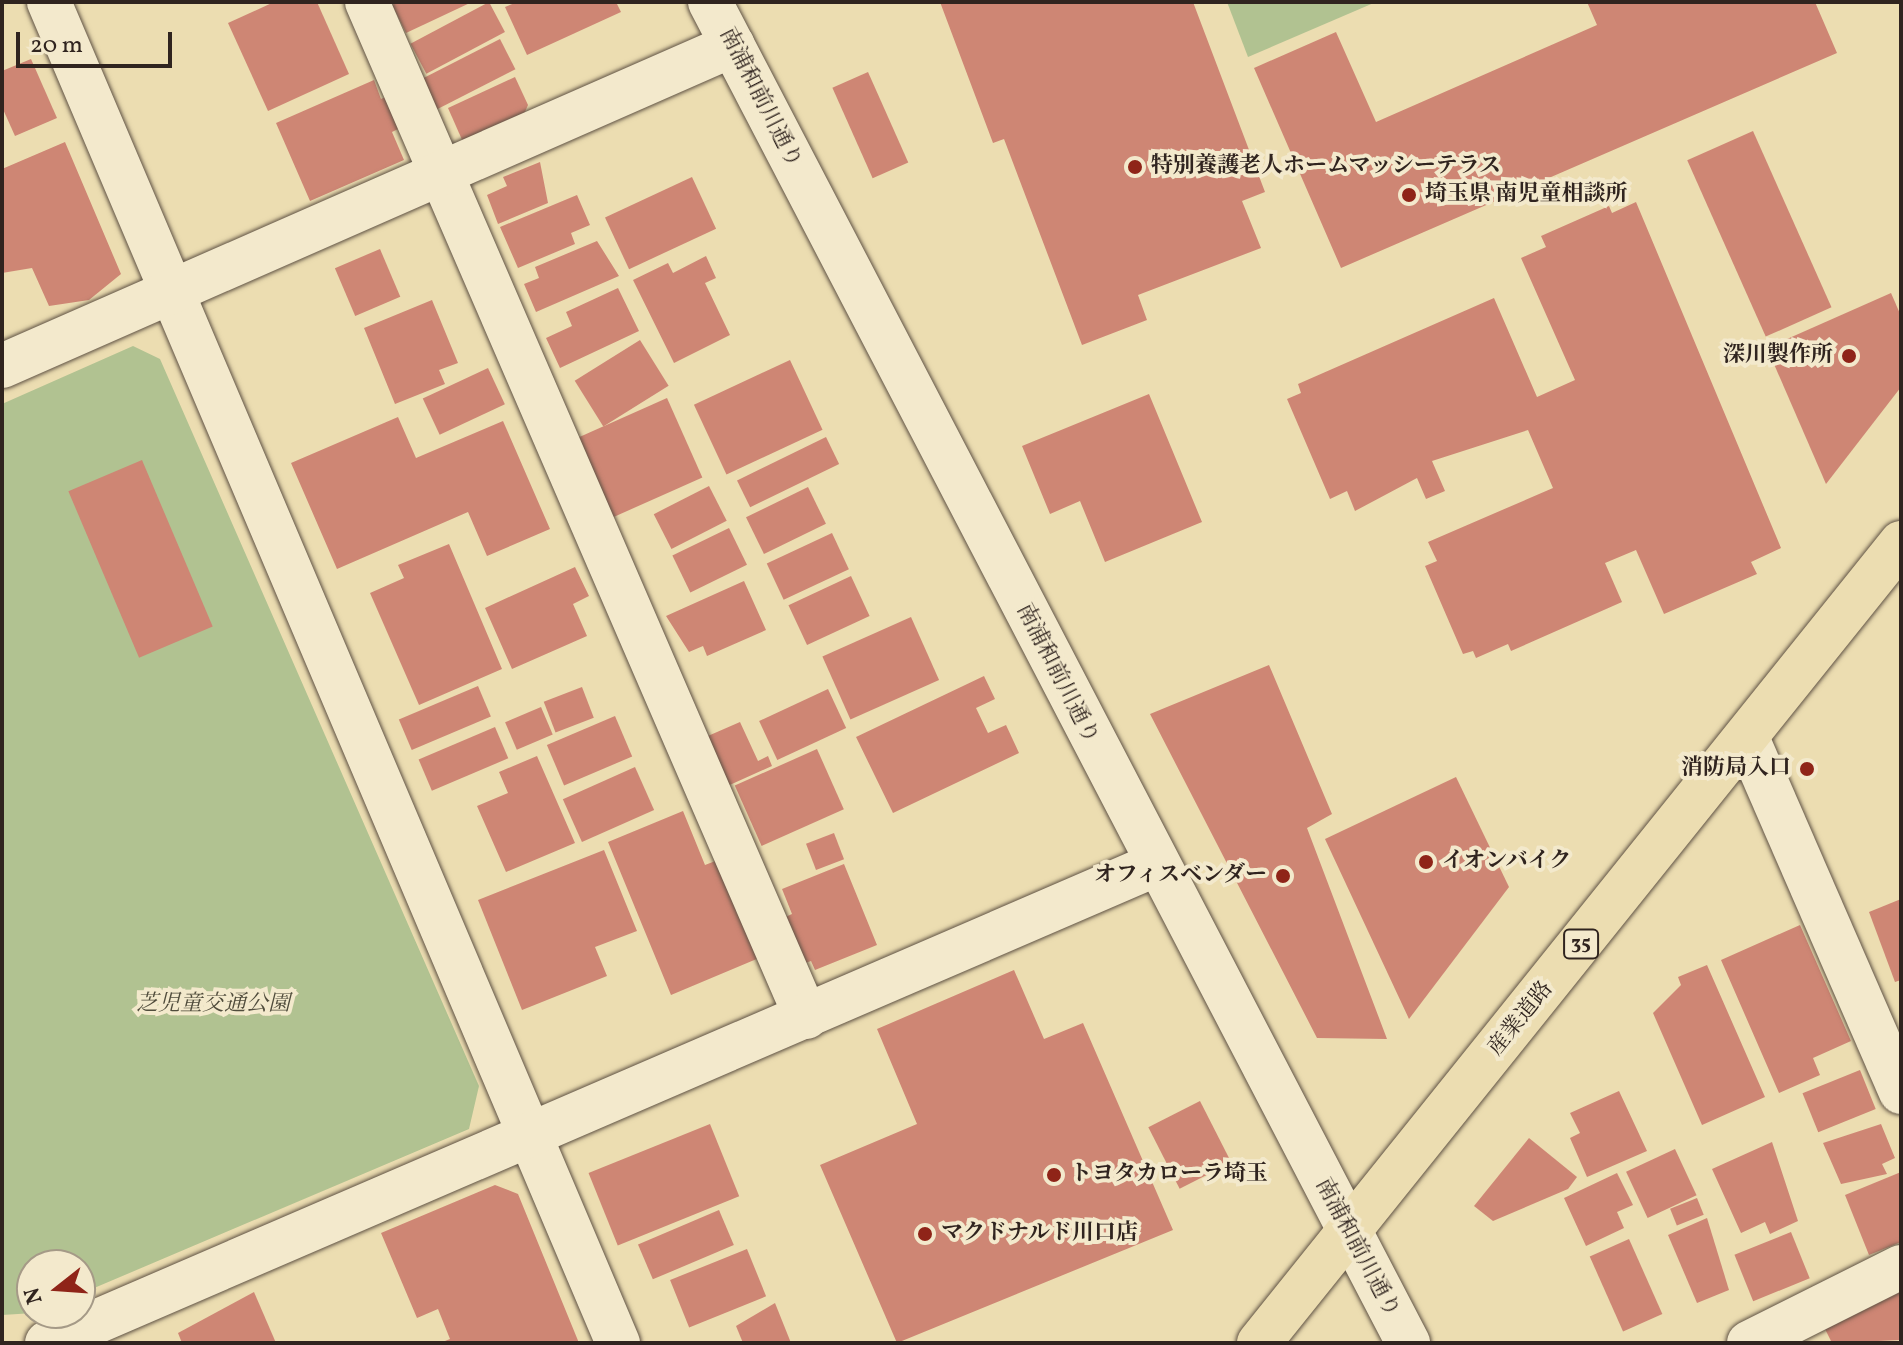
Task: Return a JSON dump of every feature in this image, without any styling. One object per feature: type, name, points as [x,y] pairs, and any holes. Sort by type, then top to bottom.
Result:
[{"type":"main road","name":"産業道路","points":[[1259,1343],[1901,543]]},
{"type":"street","points":[[49,2],[618,1343]]},
{"type":"street","points":[[367,2],[806,1017]]},
{"type":"street","name":"南浦和前川通り","points":[[710,2],[1155,865],[1408,1343]]},
{"type":"street","points":[[2,366],[733,45]]},
{"type":"street","points":[[1747,738],[1888,1029],[1901,1092]]},
{"type":"street","points":[[47,1343],[1155,865]]},
{"type":"street","points":[[1749,1343],[1901,1267]]},
{"type":"green space","points":[[1227,2],[1376,2],[1248,57]]},
{"type":"green space","name":"芝児童交通公園","points":[[133,346],[160,359],[479,1086],[469,1129],[96,1287],[96,1249],[16,1249],[16,1314],[2,1315],[2,404]]},
{"type":"building","points":[[274,2],[317,2],[349,74],[268,111],[228,23]]},
{"type":"building","points":[[399,2],[472,2],[406,33],[392,5]]},
{"type":"building","points":[[489,2],[505,32],[426,74],[410,44]]},
{"type":"building","points":[[517,2],[616,2],[621,12],[527,55],[505,7]]},
{"type":"building","name":"特別養護老人ホームマッシーテラス","points":[[940,2],[1193,2],[1265,192],[1242,201],[1261,248],[1138,295],[1147,320],[1082,345],[1004,139],[993,143]]},
{"type":"building","name":"埼玉県 南児童相談所","points":[[1587,2],[1815,2],[1837,53],[1341,268],[1254,68],[1336,32],[1376,122],[1597,25]]},
{"type":"building","points":[[500,39],[515,69],[436,110],[421,79]]},
{"type":"building","points":[[31,59],[57,118],[15,136],[2,107],[2,71]]},
{"type":"building","points":[[868,72],[908,162],[873,178],[832,88]]},
{"type":"building","points":[[515,77],[528,105],[524,114],[463,142],[448,108]]},
{"type":"building","points":[[374,80],[381,99],[394,93],[408,124],[392,132],[404,160],[310,201],[276,123]]},
{"type":"building","points":[[1753,131],[1832,307],[1766,337],[1687,160]]},
{"type":"building","points":[[65,142],[121,274],[89,300],[49,306],[32,268],[2,273],[2,169]]},
{"type":"building","points":[[540,162],[548,203],[498,224],[487,195],[507,186],[503,177]]},
{"type":"building","points":[[692,177],[716,229],[629,269],[605,218]]},
{"type":"building","points":[[577,195],[590,225],[571,233],[575,244],[518,268],[500,227]]},
{"type":"building","points":[[1636,202],[1781,548],[1751,562],[1757,574],[1664,614],[1636,550],[1605,563],[1622,602],[1511,651],[1508,644],[1476,658],[1473,651],[1463,654],[1425,566],[1437,561],[1428,542],[1553,488],[1528,430],[1432,461],[1445,491],[1426,499],[1417,478],[1355,511],[1347,491],[1330,499],[1287,399],[1301,393],[1298,384],[1494,298],[1537,397],[1575,380],[1521,258],[1546,247],[1541,236],[1609,206],[1612,213]]},
{"type":"building","points":[[597,241],[619,276],[536,312],[524,284],[539,278],[535,267]]},
{"type":"building","points":[[380,249],[400,297],[355,316],[335,268]]},
{"type":"building","points":[[706,256],[716,278],[705,283],[730,335],[674,363],[633,280],[668,263],[673,273]]},
{"type":"building","points":[[618,288],[639,331],[560,368],[546,338],[572,326],[566,312]]},
{"type":"building","points":[[1891,293],[1901,316],[1901,387],[1826,484],[1767,348]]},
{"type":"building","points":[[432,300],[458,363],[439,370],[445,384],[395,404],[364,328]]},
{"type":"building","points":[[640,340],[669,386],[603,427],[575,381]]},
{"type":"building","points":[[790,360],[823,430],[726,475],[694,405]]},
{"type":"building","points":[[488,368],[505,404],[440,435],[423,398]]},
{"type":"building","points":[[1149,394],[1202,522],[1105,562],[1080,501],[1050,514],[1022,446]]},
{"type":"building","points":[[667,398],[702,477],[609,519],[574,439]]},
{"type":"building","points":[[398,417],[416,458],[503,421],[550,529],[487,556],[468,512],[337,569],[291,463]]},
{"type":"building","points":[[826,437],[839,464],[750,507],[737,480]]},
{"type":"building","points":[[142,460],[213,627],[139,658],[68,491]]},
{"type":"building","points":[[709,486],[727,521],[671,549],[654,514]]},
{"type":"building","points":[[808,487],[826,524],[764,554],[746,517]]},
{"type":"building","points":[[729,528],[747,565],[690,592],[672,556]]},
{"type":"building","points":[[832,533],[849,569],[784,600],[767,563]]},
{"type":"building","points":[[449,544],[502,669],[419,705],[370,593],[404,578],[398,565]]},
{"type":"building","points":[[575,567],[589,596],[573,604],[587,636],[512,669],[485,608]]},
{"type":"building","points":[[851,576],[870,616],[807,645],[788,605]]},
{"type":"building","points":[[744,581],[766,630],[707,656],[703,646],[689,652],[666,616]]},
{"type":"building","points":[[911,617],[939,680],[850,719],[822,656]]},
{"type":"building","points":[[1269,665],[1332,814],[1307,828],[1387,1039],[1317,1038],[1150,714]]},
{"type":"building","points":[[984,676],[995,699],[976,708],[988,733],[1006,725],[1019,753],[893,813],[856,737]]},
{"type":"building","points":[[478,686],[491,716],[412,750],[399,720]]},
{"type":"building","points":[[582,687],[594,718],[556,733],[544,702]]},
{"type":"building","points":[[828,689],[846,728],[777,760],[759,721]]},
{"type":"building","points":[[541,707],[553,735],[517,750],[505,722]]},
{"type":"building","points":[[615,716],[632,757],[564,785],[547,745]]},
{"type":"building","points":[[740,722],[758,761],[768,756],[772,766],[723,788],[701,739]]},
{"type":"building","points":[[495,727],[508,758],[432,791],[419,759]]},
{"type":"building","points":[[817,749],[844,809],[762,846],[735,786]]},
{"type":"building","points":[[537,756],[575,843],[506,872],[477,806],[508,793],[499,772]]},
{"type":"building","points":[[635,767],[654,810],[582,842],[563,799]]},
{"type":"building","points":[[1456,777],[1509,887],[1409,1019],[1325,839]]},
{"type":"building","points":[[683,811],[705,865],[718,860],[759,958],[671,995],[608,842]]},
{"type":"building","points":[[834,833],[844,859],[816,870],[806,844]]},
{"type":"building","points":[[604,850],[637,931],[595,947],[607,976],[522,1010],[478,900]]},
{"type":"building","points":[[844,864],[877,945],[815,970],[811,961],[800,965],[781,919],[792,914],[782,889]]},
{"type":"building","points":[[1901,899],[1901,980],[1895,982],[1869,912]]},
{"type":"building","points":[[1800,925],[1851,1041],[1813,1058],[1820,1075],[1779,1093],[1721,960]]},
{"type":"building","points":[[1707,965],[1765,1097],[1702,1125],[1653,1013],[1681,985],[1678,977]]},
{"type":"building","points":[[1014,970],[1044,1039],[1083,1023],[1173,1230],[897,1343],[820,1165],[917,1124],[877,1029]]},
{"type":"building","points":[[1860,1070],[1876,1109],[1818,1132],[1803,1093]]},
{"type":"building","points":[[1619,1091],[1647,1151],[1587,1177],[1570,1138],[1580,1133],[1570,1113]]},
{"type":"building","points":[[1200,1101],[1231,1162],[1180,1189],[1148,1127]]},
{"type":"building","points":[[710,1124],[739,1196],[618,1245],[589,1173]]},
{"type":"building","points":[[1881,1124],[1895,1158],[1882,1164],[1887,1174],[1841,1184],[1823,1143]]},
{"type":"building","points":[[1529,1138],[1577,1177],[1568,1189],[1493,1221],[1474,1206]]},
{"type":"building","points":[[1772,1142],[1798,1221],[1770,1234],[1765,1222],[1741,1233],[1712,1169]]},
{"type":"building","points":[[1675,1149],[1697,1195],[1648,1218],[1626,1172]]},
{"type":"building","points":[[1901,1172],[1901,1242],[1869,1255],[1845,1195]]},
{"type":"building","points":[[1617,1173],[1633,1205],[1617,1212],[1624,1228],[1586,1246],[1564,1198]]},
{"type":"building","points":[[495,1185],[518,1194],[579,1343],[440,1343],[450,1339],[438,1309],[417,1318],[381,1233]]},
{"type":"building","points":[[1697,1198],[1704,1215],[1677,1226],[1670,1209]]},
{"type":"building","points":[[719,1210],[734,1245],[653,1279],[638,1244]]},
{"type":"building","points":[[1707,1218],[1729,1290],[1697,1303],[1668,1235]]},
{"type":"building","points":[[1791,1232],[1810,1278],[1753,1301],[1734,1255]]},
{"type":"building","points":[[1629,1239],[1662,1314],[1623,1331],[1590,1256]]},
{"type":"building","points":[[747,1249],[766,1296],[689,1327],[670,1280]]},
{"type":"building","points":[[1901,1290],[1901,1340],[1832,1343],[1825,1329]]},
{"type":"building","points":[[254,1292],[276,1343],[182,1343],[178,1333]]},
{"type":"building","points":[[775,1303],[791,1343],[743,1343],[736,1326]]},
{"type":"place","name":"特別養護老人ホームマッシーテラス","points":[[1135,167]]},
{"type":"place","name":"埼玉県 南児童相談所","points":[[1409,195]]},
{"type":"place","name":"深川製作所","points":[[1849,356]]},
{"type":"place","name":"消防局入口","points":[[1807,769]]},
{"type":"place","name":"イオンバイク","points":[[1426,862]]},
{"type":"place","name":"オフィスベンダー","points":[[1283,876]]},
{"type":"place","name":"トヨタカローラ埼玉","points":[[1054,1175]]},
{"type":"place","name":"マクドナルド川口店","points":[[925,1234]]}]
